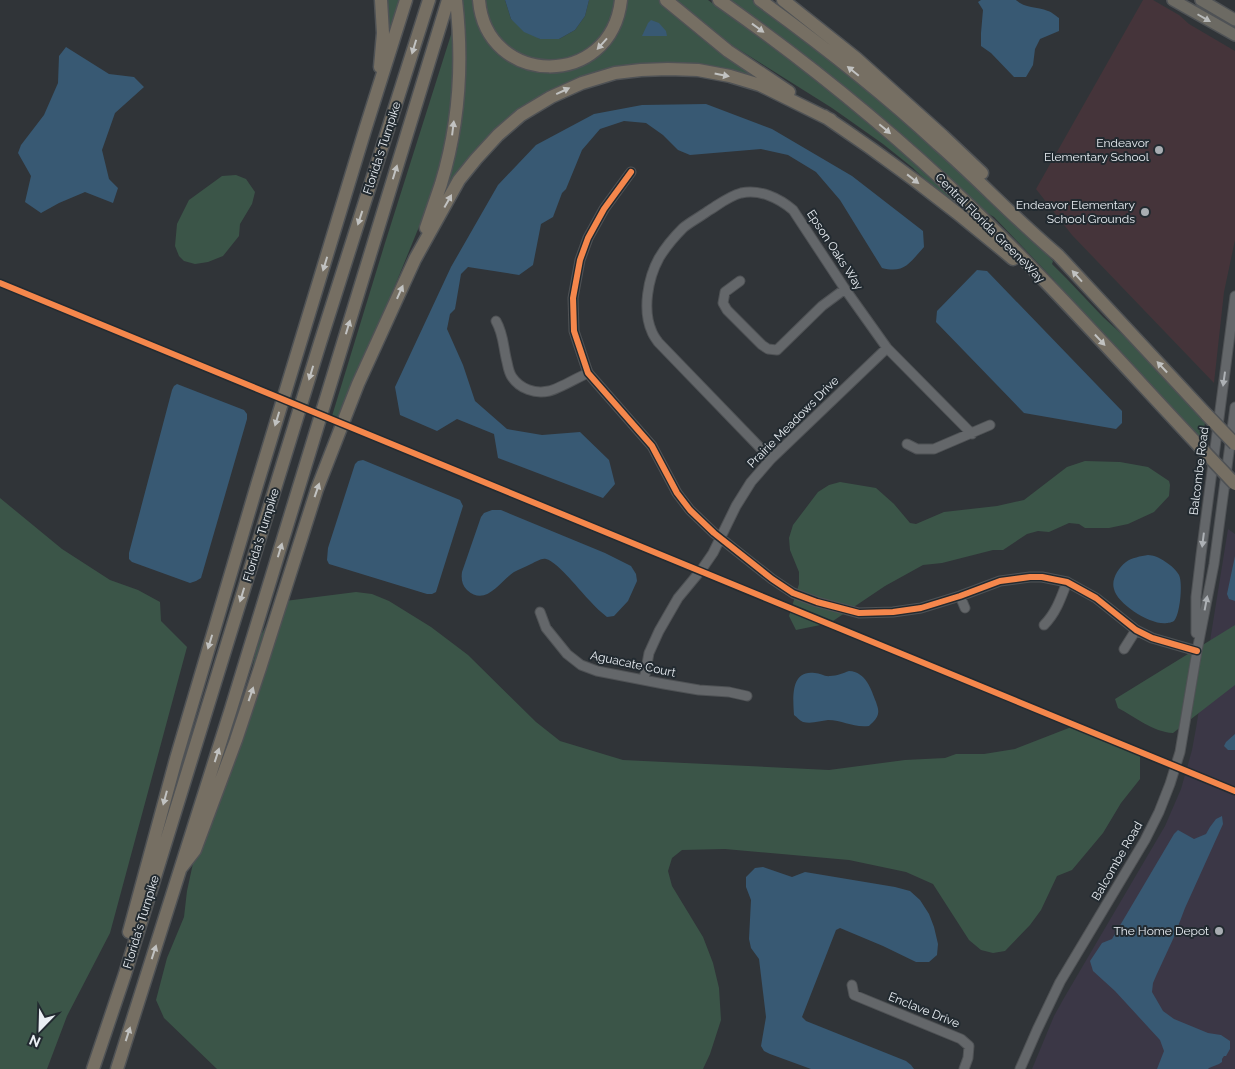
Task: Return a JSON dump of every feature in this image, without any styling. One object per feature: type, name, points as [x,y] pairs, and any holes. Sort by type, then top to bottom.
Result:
[{"type":"highway","points":[[365,130],[379,70],[382,34],[381,0]]},
{"type":"highway","points":[[93,1068],[176,759],[257,485],[406,0]]},
{"type":"highway","name":"Florida's Turnpike","points":[[93,1068],[125,974],[428,0]]},
{"type":"highway","name":"Florida's Turnpike","points":[[117,1069],[234,700],[448,0]]},
{"type":"highway","points":[[415,259],[441,183],[451,141],[460,68],[456,0]]},
{"type":"highway","points":[[479,0],[485,25],[499,46],[512,56],[529,64],[551,67],[571,64],[596,50],[611,33],[616,22],[621,0]]},
{"type":"highway","points":[[666,0],[728,52],[831,120],[901,170],[988,238],[1066,304]]},
{"type":"highway","name":"Central Florida GreeneWay","points":[[719,0],[846,96],[981,217],[1015,250],[1235,484]]},
{"type":"highway","name":"Central Florida GreeneWay","points":[[760,0],[835,56],[912,121],[986,188],[1032,234],[1058,255],[1235,444]]},
{"type":"highway","points":[[782,0],[856,58],[944,136],[975,166],[1058,255]]},
{"type":"highway","points":[[181,868],[195,850],[236,740],[317,489],[358,384],[415,259],[459,180],[476,159],[498,135],[521,115],[551,97],[582,83],[615,73],[641,70],[698,70],[730,76],[760,85],[831,120]]},
{"type":"main road","points":[[1173,0],[1235,35]]},
{"type":"main road","points":[[1201,0],[1235,20]]},
{"type":"street","points":[[631,172],[604,209],[588,238],[580,260],[573,298],[574,331],[588,372],[652,446],[677,493],[690,510],[721,539],[793,593],[850,611],[859,613],[893,612],[921,608],[1000,581],[1042,577],[1067,582],[1096,598],[1136,630],[1152,638],[1196,651]]},
{"type":"street","name":"Epson Oaks Way","points":[[772,459],[658,342],[651,331],[647,316],[652,275],[659,258],[668,245],[683,228],[725,200],[741,193],[756,192],[769,195],[793,210],[845,290],[886,348],[972,434]]},
{"type":"street","points":[[740,281],[725,292],[723,303],[727,310],[762,345],[768,349],[776,350],[822,306],[845,290]]},
{"type":"street","name":"Balcombe Road","points":[[1196,651],[1196,597],[1235,296]]},
{"type":"street","points":[[496,321],[501,331],[506,361],[511,376],[519,385],[538,392],[550,391],[588,372]]},
{"type":"street","name":"Prairie Meadows Drive","points":[[644,680],[649,653],[659,630],[678,598],[702,569],[721,539],[736,506],[751,482],[772,459],[886,348]]},
{"type":"street","name":"Balcombe Road","points":[[1020,1069],[1036,1030],[1060,982],[1160,812],[1180,752],[1196,651],[1214,564],[1235,407]]},
{"type":"street","points":[[907,444],[917,449],[934,449],[990,425]]},
{"type":"street","points":[[1044,626],[1056,609],[1067,582]]},
{"type":"street","points":[[960,596],[965,608]]},
{"type":"street","name":"Aguacate Court","points":[[540,612],[546,628],[567,654],[581,665],[597,671],[644,680],[747,696]]},
{"type":"street","points":[[1124,648],[1136,630]]},
{"type":"street","name":"Enclave Drive","points":[[852,985],[854,995],[961,1039],[969,1046],[968,1058],[964,1069]]},
{"type":"shaded area","name":"Endeavor Elementary School Grounds","points":[[1143,0],[1153,0],[1235,51],[1235,240],[1224,292],[1214,383],[1072,235],[1036,189]]},
{"type":"shaded area","points":[[1228,529],[1235,534],[1235,1069],[1032,1069],[1054,1016],[1165,826],[1181,789],[1196,728]]},
{"type":"green space","points":[[385,0],[403,0],[387,52]]},
{"type":"green space","points":[[462,0],[476,0],[486,36],[553,72],[584,64],[602,51],[620,24],[624,15],[626,0],[661,0],[660,3],[701,38],[761,80],[663,63],[532,103],[438,211],[458,147],[464,87],[465,39],[453,73],[448,130],[442,156],[423,217],[374,337],[338,418],[332,416]]},
{"type":"green space","points":[[484,0],[505,0],[511,19],[540,39],[559,39],[575,30],[585,16],[589,0],[616,0],[612,20],[594,46],[568,60],[538,61],[512,51],[493,29]]},
{"type":"green space","points":[[675,0],[708,0],[737,21],[815,79],[921,169],[980,223],[978,225],[883,144],[832,108],[727,42]]},
{"type":"green space","points":[[726,0],[752,0],[764,8],[888,105],[1007,214],[1053,261],[1052,264],[1125,337],[1205,422],[1203,441],[1054,284],[1055,281],[994,217],[980,209]]},
{"type":"green space","points":[[236,175],[246,179],[255,192],[252,204],[240,224],[239,236],[223,256],[208,262],[195,264],[184,261],[179,256],[175,246],[177,224],[189,200],[222,176]]},
{"type":"green space","points":[[1085,461],[1120,462],[1148,467],[1169,481],[1169,496],[1154,512],[1128,524],[1109,528],[1085,528],[1079,524],[1069,523],[1049,532],[1038,531],[1027,534],[1003,550],[993,550],[942,563],[923,565],[885,586],[830,623],[796,630],[789,616],[799,584],[799,572],[790,550],[789,538],[793,525],[818,492],[829,485],[840,482],[876,488],[894,504],[910,523],[916,524],[944,512],[997,506],[1024,500],[1067,467]]},
{"type":"green space","points":[[0,498],[62,549],[110,580],[138,590],[160,602],[161,621],[187,647],[110,933],[67,1016],[47,1069],[0,1069]]},
{"type":"green space","points":[[356,592],[372,594],[389,601],[431,627],[468,655],[536,722],[560,741],[623,760],[829,770],[905,760],[945,758],[956,754],[984,754],[1015,749],[1074,726],[1140,755],[1140,779],[1121,803],[1103,833],[1072,870],[1057,876],[1041,910],[1030,925],[1005,951],[993,953],[981,950],[969,940],[933,884],[906,872],[849,860],[725,849],[682,850],[672,858],[668,871],[672,886],[703,937],[713,963],[719,988],[721,1020],[703,1069],[217,1069],[164,1018],[156,1000],[167,958],[184,917],[187,891],[195,854],[237,744],[258,640],[277,607],[285,601]]},
{"type":"green space","points":[[1235,625],[1235,685],[1173,733],[1151,727],[1118,708],[1115,699]]},
{"type":"water","points":[[505,0],[589,0],[585,16],[575,30],[559,39],[540,39],[524,32],[511,19]]},
{"type":"water","points":[[981,0],[1016,0],[1023,5],[1044,9],[1059,18],[1059,31],[1040,39],[1035,49],[1033,65],[1026,77],[1014,77],[991,53],[981,46],[983,10],[978,2]]},
{"type":"water","points":[[651,20],[659,23],[666,31],[667,36],[642,36]]},
{"type":"water","points":[[66,47],[109,74],[134,77],[144,87],[115,113],[102,150],[109,179],[118,188],[113,203],[85,192],[41,213],[25,202],[31,176],[18,153],[21,145],[44,115],[58,83],[59,56]]},
{"type":"water","points":[[706,104],[772,129],[852,176],[923,231],[924,247],[911,262],[902,268],[882,268],[840,200],[816,172],[788,155],[761,149],[690,155],[678,150],[663,135],[646,123],[624,121],[600,129],[582,150],[553,217],[541,224],[533,265],[519,275],[468,267],[461,274],[455,309],[450,314],[447,329],[463,365],[475,401],[507,429],[542,435],[580,432],[609,460],[615,484],[603,498],[498,458],[494,434],[457,419],[437,431],[400,415],[395,387],[451,267],[498,185],[536,145],[594,114],[642,105]]},
{"type":"water","points":[[977,270],[987,271],[1122,411],[1122,423],[1116,429],[1024,413],[936,322],[937,311]]},
{"type":"water","points":[[177,384],[244,410],[247,414],[201,578],[190,583],[132,562],[129,559],[172,390]]},
{"type":"water","points":[[363,460],[460,500],[463,506],[436,592],[427,594],[329,564],[327,560],[328,548],[355,464]]},
{"type":"water","points":[[492,510],[501,510],[605,553],[631,566],[636,574],[637,581],[628,601],[614,616],[607,617],[563,571],[546,559],[539,560],[514,572],[486,594],[474,595],[464,586],[462,572],[481,517],[484,513]]},
{"type":"water","points":[[1152,555],[1165,562],[1179,575],[1181,591],[1176,618],[1173,622],[1161,623],[1144,618],[1121,601],[1114,589],[1114,578],[1123,565],[1133,558]]},
{"type":"water","points":[[1235,556],[1235,601],[1229,599],[1227,594]]},
{"type":"water","points":[[849,671],[860,674],[864,678],[876,702],[878,714],[869,726],[858,726],[828,720],[806,723],[794,715],[795,686],[801,676],[807,673],[815,673],[833,676]]},
{"type":"water","points":[[1235,734],[1235,750],[1228,750],[1224,746]]},
{"type":"water","points":[[1222,816],[1223,824],[1153,983],[1152,992],[1163,1011],[1174,1019],[1208,1033],[1221,1035],[1230,1041],[1230,1049],[1222,1059],[1222,1062],[1208,1069],[1157,1069],[1164,1051],[1160,1040],[1115,991],[1093,971],[1090,961],[1102,943],[1112,939],[1174,834],[1178,830],[1194,839],[1206,834],[1216,819]]},
{"type":"water","points":[[763,867],[792,877],[805,872],[895,887],[910,891],[920,900],[929,914],[934,927],[938,944],[937,955],[929,962],[916,962],[840,928],[836,930],[802,1017],[806,1021],[906,1061],[914,1069],[811,1069],[764,1051],[761,1046],[766,1017],[759,959],[751,948],[749,939],[751,900],[746,887],[746,877],[755,868]]},
{"type":"cycle path","points":[[631,172],[604,209],[588,238],[580,260],[573,298],[574,331],[588,373],[652,446],[677,493],[690,510],[714,533],[772,579],[793,593],[817,602],[859,613],[893,612],[921,608],[1000,581],[1042,577],[1067,582],[1096,598],[1136,630],[1152,638],[1197,651]]},
{"type":"cycle path","points":[[0,283],[1235,791]]},
{"type":"place","name":"Endeavor Elementary School","points":[[1159,150]]},
{"type":"place","name":"Endeavor Elementary School Grounds","points":[[1145,212]]},
{"type":"place","name":"The Home Depot","points":[[1219,931]]}]
